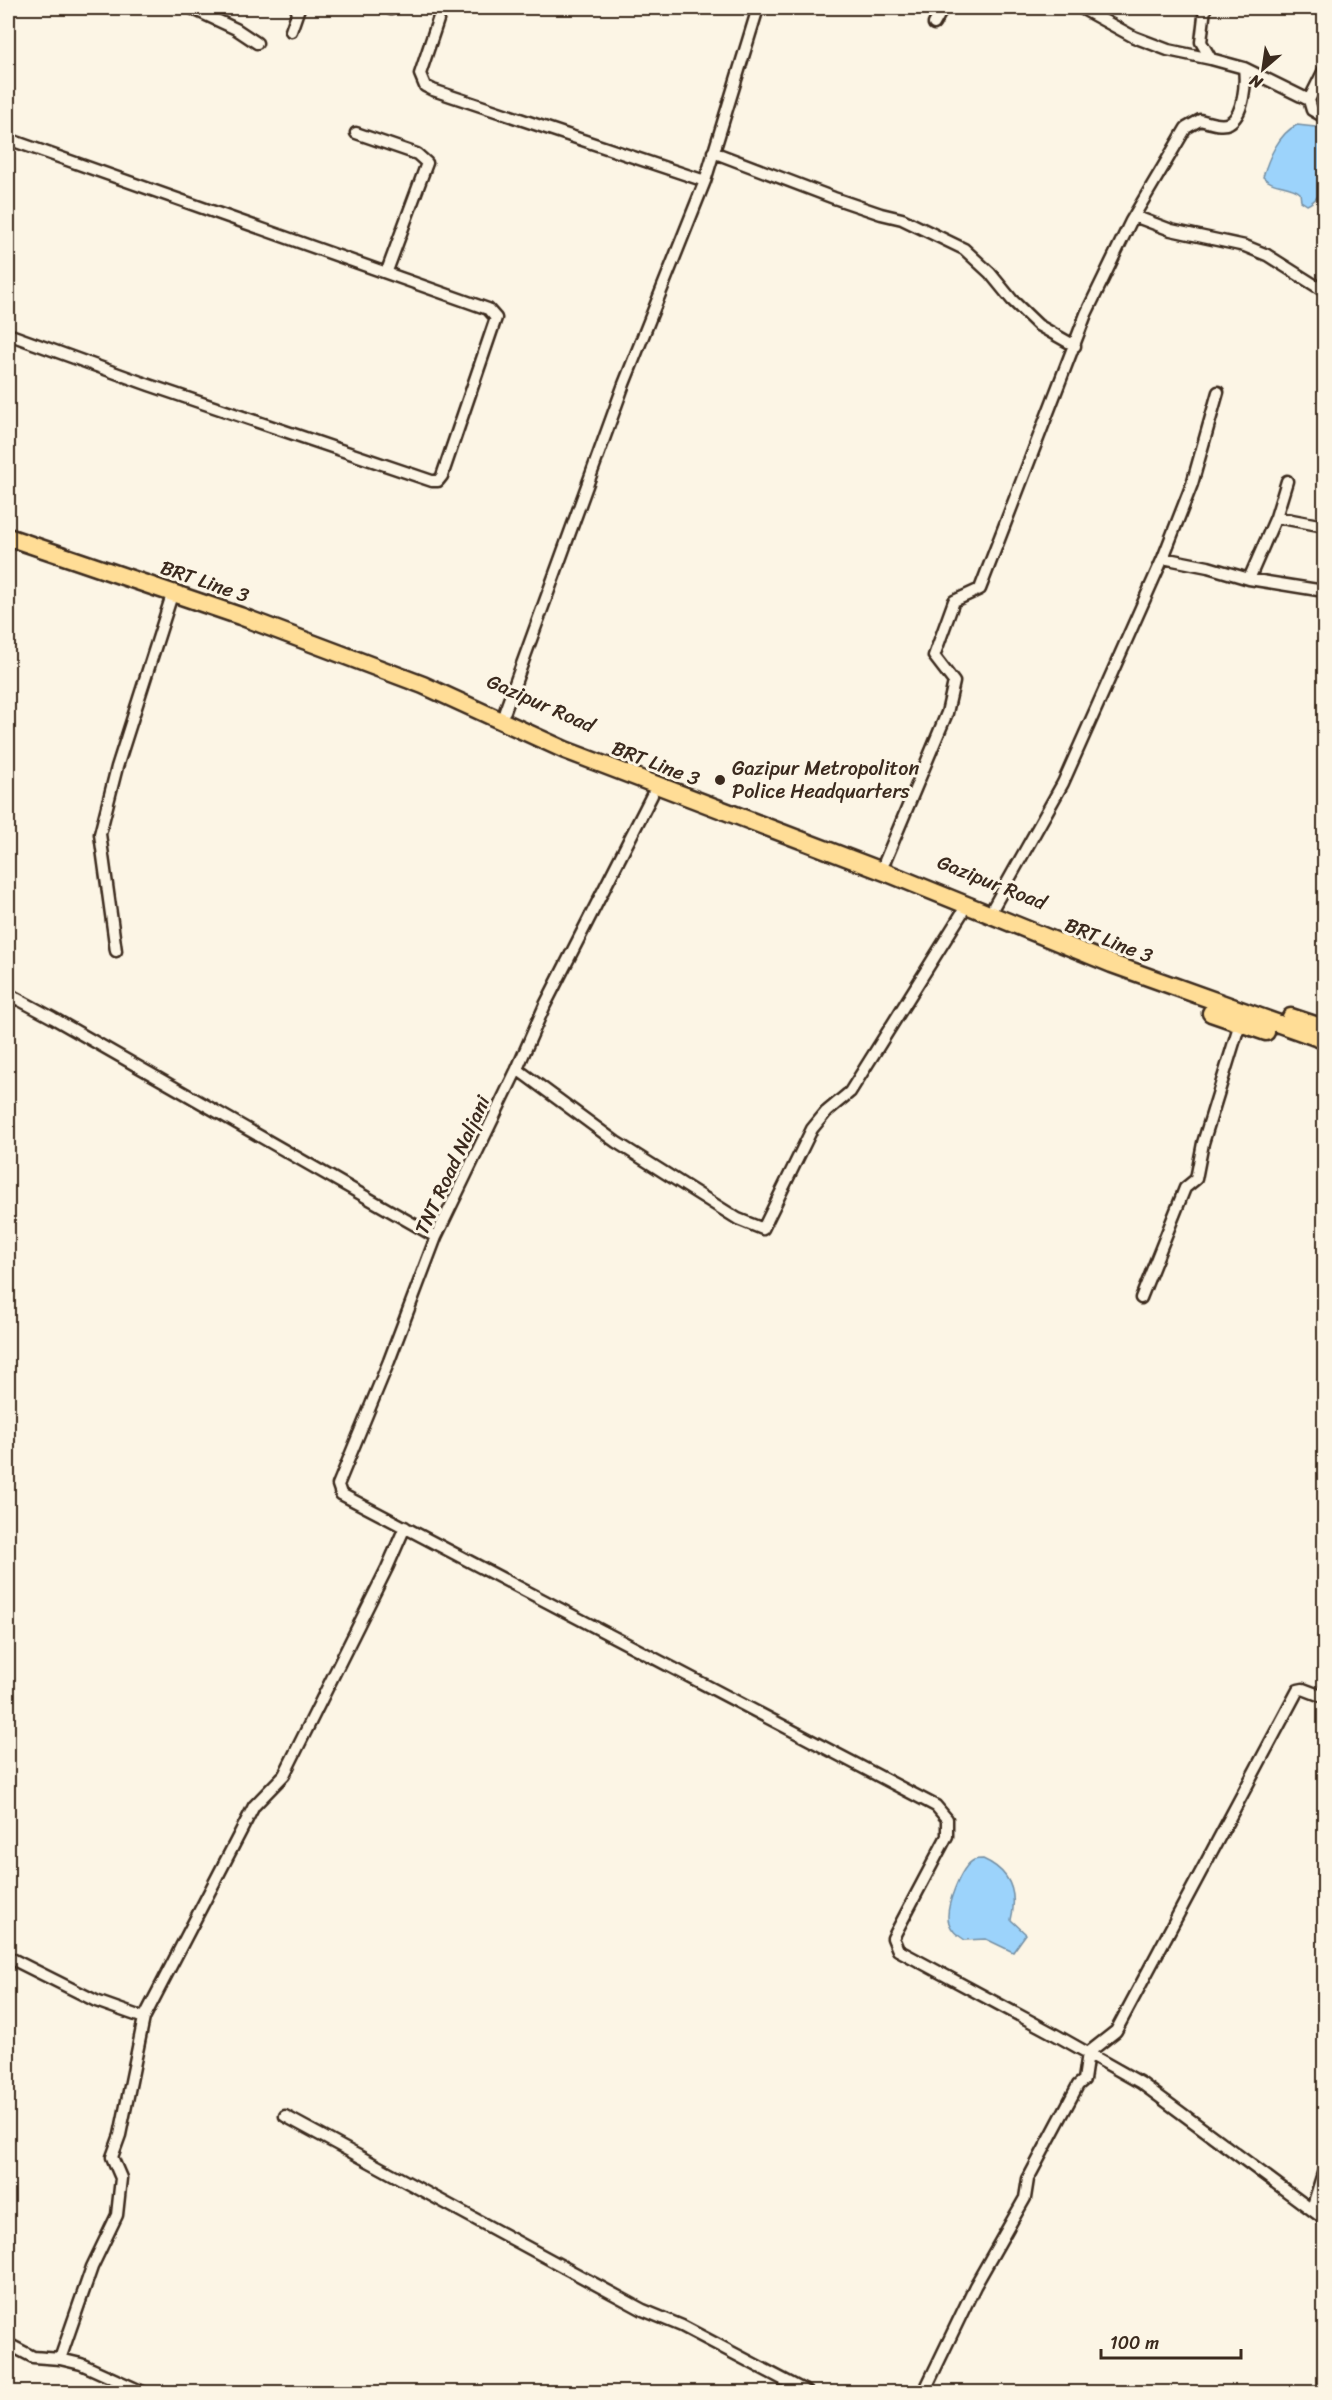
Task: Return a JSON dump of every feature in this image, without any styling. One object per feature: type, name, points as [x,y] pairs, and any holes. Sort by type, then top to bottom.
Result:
[{"type":"main road","name":"Gazipur Road","points":[[8,525],[263,614],[426,676],[568,740],[885,861],[1217,993],[1324,1028]]},
{"type":"main road","name":"BRT Line 3","points":[[8,537],[240,616],[423,685],[565,750],[890,874],[1112,964],[1324,1040]]},
{"type":"main road","name":"Gazipur Road","points":[[8,548],[170,601],[418,694],[560,759],[962,913],[1112,975],[1240,1023],[1324,1050]]},
{"type":"street","points":[[191,8],[236,29],[257,43]]},
{"type":"street","points":[[291,31],[299,8]]},
{"type":"street","points":[[442,8],[420,74],[425,86],[705,181]]},
{"type":"street","points":[[505,711],[624,384],[705,181],[758,8]]},
{"type":"street","points":[[934,24],[943,8]]},
{"type":"street","points":[[1081,8],[1148,43],[1244,68],[1309,100]]},
{"type":"street","points":[[1204,8],[1202,42],[1212,58]]},
{"type":"street","points":[[885,861],[947,713],[954,682],[934,656],[954,601],[980,589],[1086,314],[1134,216],[1186,128],[1200,120],[1230,123],[1235,117],[1246,89],[1244,68]]},
{"type":"street","points":[[1324,70],[1309,100],[1312,110],[1324,117]]},
{"type":"street","points":[[356,133],[417,154],[427,163],[387,271]]},
{"type":"street","points":[[8,139],[387,271],[488,309],[496,318],[442,476],[438,481],[403,472],[8,334]]},
{"type":"street","points":[[713,152],[843,201],[902,219],[964,249],[990,273],[1012,300],[1038,325],[1075,346]]},
{"type":"street","points":[[1134,216],[1171,230],[1245,246],[1267,255],[1324,291]]},
{"type":"street","points":[[994,906],[1063,783],[1163,558],[1192,484],[1218,392]]},
{"type":"street","points":[[1250,579],[1276,517],[1287,481]]},
{"type":"street","points":[[1276,517],[1324,526]]},
{"type":"street","points":[[1163,558],[1208,567],[1250,579],[1324,591]]},
{"type":"street","points":[[116,951],[100,834],[117,767],[170,601]]},
{"type":"street","name":"TNT Road Naljani","points":[[652,795],[545,1005],[436,1238],[338,1485],[341,1494],[936,1806],[947,1820],[947,1836],[893,1938],[898,1950],[1088,2053]]},
{"type":"street","points":[[517,1069],[616,1142],[738,1219],[763,1229],[812,1129],[826,1112],[850,1092],[962,913]]},
{"type":"street","points":[[8,1004],[14,997],[53,1018],[436,1238]]},
{"type":"street","points":[[1141,1298],[1185,1188],[1196,1179],[1202,1149],[1240,1023]]},
{"type":"street","points":[[60,2359],[92,2267],[117,2215],[121,2178],[112,2157],[120,2135],[144,2018],[254,1806],[284,1774],[405,1527]]},
{"type":"street","points":[[924,2392],[975,2286],[1025,2198],[1028,2179],[1078,2085],[1084,2080],[1088,2053],[1116,2031],[1298,1690],[1303,1689],[1324,1697]]},
{"type":"street","points":[[8,1957],[96,2001],[144,2018]]},
{"type":"street","points":[[1088,2053],[1141,2084],[1324,2219]]},
{"type":"street","points":[[285,2116],[644,2310],[682,2326],[807,2392]]},
{"type":"street","points":[[1312,2209],[1324,2170]]},
{"type":"street","points":[[8,2344],[33,2357],[60,2359],[81,2364],[143,2392]]},
{"type":"water","points":[[1297,125],[1324,128],[1326,160],[1324,182],[1315,200],[1307,205],[1301,201],[1300,193],[1296,190],[1271,183],[1263,177],[1271,155],[1280,140]]},
{"type":"water","points":[[983,1859],[1000,1870],[1010,1883],[1013,1900],[1011,1920],[1026,1934],[1013,1952],[986,1939],[965,1940],[954,1931],[949,1923],[951,1898],[959,1879],[969,1864],[974,1860]]},
{"type":"place","name":"Gazipur Metropoliton Police Headquarters","points":[[720,780]]}]
